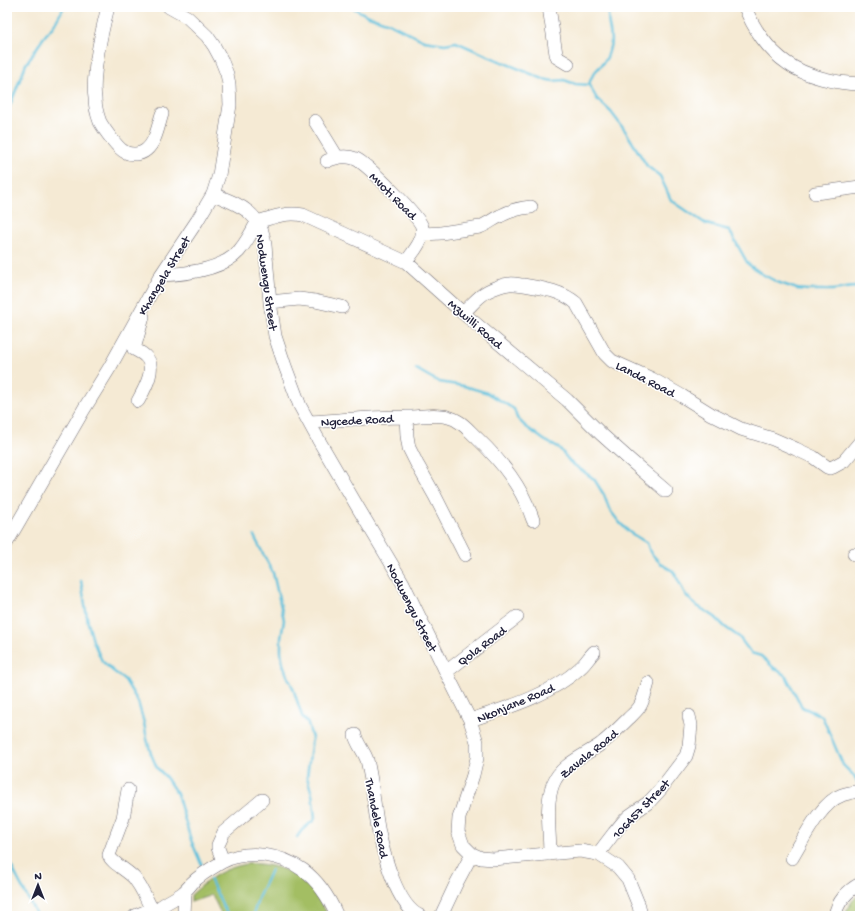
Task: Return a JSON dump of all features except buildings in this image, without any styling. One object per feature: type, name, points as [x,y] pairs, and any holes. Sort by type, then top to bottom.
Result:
[{"type":"street","points":[[108,7],[101,35],[94,79],[94,98],[101,123],[121,150],[129,154],[135,154],[141,153],[150,146],[162,114]]},
{"type":"street","name":"Khangela Street","points":[[7,542],[84,408],[110,367],[161,275],[213,194],[219,175],[230,105],[229,84],[225,69],[214,46],[207,36],[182,10],[169,7]]},
{"type":"street","points":[[549,7],[556,54],[558,58],[568,64]]},
{"type":"street","points":[[745,7],[755,29],[773,50],[787,63],[803,72],[828,80],[860,84]]},
{"type":"street","name":"Mvoti Road","points":[[315,121],[332,159],[348,157],[358,160],[390,188],[417,217],[422,226],[423,234],[418,246],[406,262]]},
{"type":"street","points":[[815,194],[860,187]]},
{"type":"street","name":"Nodwengu Street","points":[[213,194],[244,208],[252,215],[261,228],[267,255],[270,302],[275,336],[300,406],[403,583],[470,720],[477,742],[477,758],[459,818],[458,831],[463,845],[472,854]]},
{"type":"street","points":[[423,234],[441,234],[480,227],[486,225],[499,216],[520,208],[531,207]]},
{"type":"street","name":"Mzwilli Road","points":[[257,222],[287,214],[303,215],[406,262],[463,314],[567,400],[607,440],[666,491]]},
{"type":"street","points":[[161,275],[188,274],[227,261],[240,250],[257,222]]},
{"type":"street","name":"Landa Road","points":[[463,314],[487,291],[508,284],[539,288],[563,295],[571,298],[576,303],[605,354],[612,361],[652,379],[730,424],[796,449],[813,457],[826,467],[830,468],[844,461],[860,442]]},
{"type":"street","points":[[138,401],[148,381],[150,373],[149,360],[134,349],[148,298]]},
{"type":"street","points":[[270,302],[299,299],[342,307]]},
{"type":"street","name":"Ngcede Road","points":[[309,422],[432,415],[447,416],[458,420],[492,453],[505,468],[522,495],[530,510],[533,520]]},
{"type":"street","name":"Ngcede Road","points":[[406,417],[409,448],[465,555]]},
{"type":"street","name":"Qola Road","points":[[446,672],[516,618]]},
{"type":"street","name":"Nkonjane Road","points":[[470,720],[509,707],[541,694],[573,674],[594,652]]},
{"type":"street","name":"Zavala Road","points":[[550,854],[548,809],[549,796],[553,783],[562,771],[574,760],[601,744],[638,709],[643,700],[648,683]]},
{"type":"street","name":"106457 Street","points":[[598,854],[623,822],[649,802],[660,790],[686,756],[690,746],[691,725],[689,716]]},
{"type":"street","name":"Thandele Road","points":[[355,735],[366,758],[379,833],[397,891],[405,904],[415,914],[420,916]]},
{"type":"street","points":[[128,790],[123,818],[109,855],[112,861],[134,878],[154,912]]},
{"type":"street","points":[[792,858],[816,818],[828,804],[841,795],[860,792]]},
{"type":"street","points":[[223,861],[218,845],[224,832],[262,800]]},
{"type":"street","points":[[441,916],[472,854],[481,858],[493,860],[580,851],[598,854],[618,866],[628,879],[639,906],[641,916]]},
{"type":"street","points":[[135,916],[154,912],[185,891],[193,882],[223,861],[234,857],[260,854],[273,856],[303,870],[320,887],[338,916]]},
{"type":"street","points":[[835,916],[842,899],[853,888],[860,884]]},
{"type":"street","points":[[184,916],[185,891]]},
{"type":"green space","points":[[246,864],[274,866],[291,873],[307,884],[327,913],[321,913],[314,916],[222,916],[212,895],[191,902],[191,895],[210,879],[237,866]]},
{"type":"green space","points":[[860,893],[860,916],[844,916],[852,901]]},
{"type":"waterway","points":[[7,113],[26,64],[54,25],[64,7]]},
{"type":"waterway","points":[[352,7],[366,15],[389,23],[424,41],[445,44],[456,42],[543,79],[553,81],[564,80],[575,84],[589,85]]},
{"type":"waterway","points":[[609,7],[608,18],[611,38],[609,52],[606,59],[590,80],[589,85],[597,99],[611,112],[626,132],[647,166],[660,176],[671,200],[706,224],[729,230],[748,264],[777,282],[797,289],[807,290],[833,290],[853,287],[860,288]]},
{"type":"waterway","points":[[416,369],[439,382],[464,386],[488,393],[514,409],[517,418],[525,426],[544,440],[560,449],[570,462],[594,479],[604,495],[609,509],[619,522],[629,532],[647,543],[650,552],[661,564],[673,571],[685,594],[694,604],[715,617],[725,627],[739,637],[751,653],[761,656],[786,676],[802,707],[822,716],[843,765],[855,777],[859,786]]},
{"type":"waterway","points":[[254,536],[273,573],[284,620],[281,638],[283,664],[302,716],[308,724],[312,738],[307,777],[312,794],[315,818],[297,837]]},
{"type":"waterway","points":[[81,581],[88,623],[93,641],[102,661],[125,680],[138,702],[151,754],[157,768],[165,776],[177,794],[191,840],[202,866]]},
{"type":"waterway","points":[[7,858],[38,916]]},
{"type":"waterway","points":[[253,916],[258,898],[271,870]]},
{"type":"waterway","points":[[210,879],[228,916]]}]
